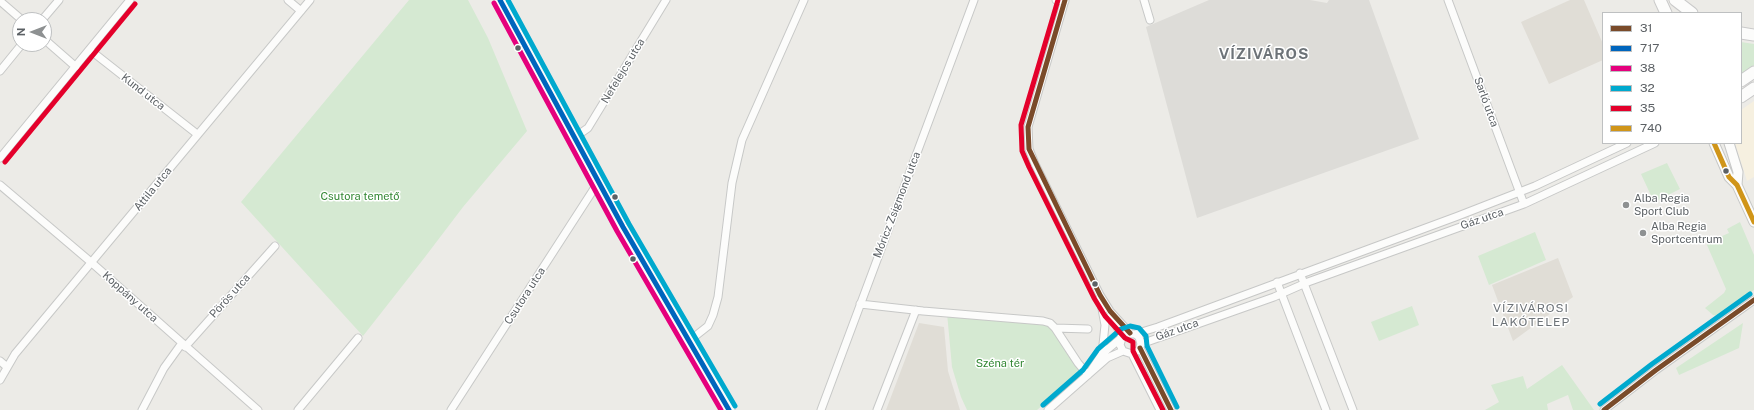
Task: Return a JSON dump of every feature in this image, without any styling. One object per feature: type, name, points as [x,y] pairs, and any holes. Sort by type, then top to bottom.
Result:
[{"type":"main road","points":[[500,0],[623,227],[728,410]]},
{"type":"main road","points":[[1660,0],[1666,12]]},
{"type":"main road","points":[[1675,0],[1691,12]]},
{"type":"main road","points":[[1742,33],[1754,35]]},
{"type":"main road","points":[[1742,80],[1754,72]]},
{"type":"main road","points":[[1742,96],[1754,88]]},
{"type":"street","points":[[49,12],[59,0]]},
{"type":"street","points":[[0,157],[130,0]]},
{"type":"street","points":[[288,0],[301,11]]},
{"type":"street","name":"Attila utca","points":[[0,380],[15,354],[310,0]]},
{"type":"street","name":"Nefelejcs utca","points":[[575,138],[588,128],[666,0]]},
{"type":"street","points":[[689,341],[708,326],[713,315],[718,297],[732,183],[742,140],[804,0]]},
{"type":"street","name":"Móricz Zsigmond utca","points":[[820,410],[974,0]]},
{"type":"street","points":[[1056,0],[1065,1],[1029,121],[1028,141],[1034,164],[1100,295],[1110,311],[1116,328],[1122,338],[1120,345],[1123,351]]},
{"type":"street","points":[[1144,0],[1150,20]]},
{"type":"street","name":"Sarló utca","points":[[1448,0],[1524,204]]},
{"type":"street","points":[[0,1],[13,12]]},
{"type":"street","points":[[52,46],[76,67]]},
{"type":"street","name":"Kund utca","points":[[90,50],[197,134]]},
{"type":"street","points":[[0,71],[15,52]]},
{"type":"street","name":"Gáz utca","points":[[1132,333],[1158,327],[1519,192],[1625,144]]},
{"type":"street","name":"Gáz utca","points":[[1141,346],[1274,297],[1304,283],[1524,204],[1652,144]]},
{"type":"street","points":[[1714,144],[1729,177],[1737,185],[1754,222]]},
{"type":"street","points":[[1729,144],[1738,172],[1737,185]]},
{"type":"street","name":"Csutora utca","points":[[451,410],[599,181]]},
{"type":"street","name":"Koppány utca","points":[[0,185],[92,263],[258,410]]},
{"type":"street","name":"Pörös utca","points":[[142,410],[164,368],[275,246]]},
{"type":"street","points":[[1300,273],[1353,410]]},
{"type":"street","points":[[1277,282],[1325,407]]},
{"type":"street","points":[[1100,295],[1105,325],[1102,354]]},
{"type":"street","points":[[1604,410],[1656,370],[1754,300]]},
{"type":"street","points":[[860,304],[1043,321],[1050,323],[1088,375]]},
{"type":"street","points":[[877,410],[916,310]]},
{"type":"street","points":[[1110,311],[1140,339],[1141,346],[1171,410]]},
{"type":"street","points":[[1055,328],[1088,329]]},
{"type":"street","points":[[1088,375],[1102,354],[1122,338],[1132,333]]},
{"type":"street","points":[[298,410],[358,338]]},
{"type":"street","points":[[1048,410],[1107,358],[1123,351],[1132,354],[1138,352],[1141,346]]},
{"type":"street","points":[[1132,354],[1160,410]]},
{"type":"street","points":[[0,361],[7,367]]},
{"type":"shaded area","points":[[1209,0],[1310,0],[1327,3],[1329,0],[1369,0],[1419,139],[1197,218],[1146,27]]},
{"type":"shaded area","points":[[1570,0],[1584,0],[1602,42],[1602,60],[1549,84],[1521,22]]},
{"type":"shaded area","points":[[1754,101],[1754,177],[1747,181],[1735,144],[1742,144],[1742,109]]},
{"type":"shaded area","points":[[1558,258],[1573,297],[1513,341],[1492,285]]},
{"type":"shaded area","points":[[919,323],[944,327],[948,371],[960,410],[886,410]]},
{"type":"green space","name":"Csutora temető","points":[[409,0],[468,0],[488,38],[527,131],[463,207],[363,336],[241,202]]},
{"type":"green space","points":[[1742,42],[1754,44],[1754,65],[1742,74]]},
{"type":"green space","points":[[1667,163],[1680,189],[1654,202],[1641,174]]},
{"type":"green space","points":[[1740,222],[1754,255],[1754,290],[1718,316],[1713,315],[1705,308],[1724,293],[1726,289],[1707,245],[1711,241],[1729,233],[1727,229]]},
{"type":"green space","points":[[1535,232],[1546,260],[1489,285],[1478,256]]},
{"type":"green space","points":[[1412,306],[1419,325],[1379,341],[1371,322]]},
{"type":"green space","name":"Széna tér","points":[[947,313],[1046,324],[1051,328],[1080,369],[1058,392],[1037,410],[967,410],[961,397],[952,367]]},
{"type":"green space","points":[[1743,323],[1739,348],[1679,375],[1676,368]]},
{"type":"green space","points":[[1562,365],[1594,410],[1573,410],[1568,395],[1547,404],[1548,410],[1485,410],[1499,402],[1491,385],[1523,376],[1527,389]]},
{"type":"transit line","name":"717","points":[[500,0],[623,227],[729,410]]},
{"type":"transit line","name":"32","points":[[508,0],[629,224],[735,406]]},
{"type":"transit line","name":"35","points":[[1058,0],[1021,125],[1022,151],[1094,298],[1105,316],[1125,338],[1133,342],[1133,351],[1163,410]]},
{"type":"transit line","name":"31","points":[[1065,0],[1028,127],[1029,149],[1100,295],[1110,311],[1130,333]]},
{"type":"transit line","name":"38","points":[[494,3],[617,231],[721,410]]},
{"type":"transit line","name":"35","points":[[5,162],[135,4]]},
{"type":"transit line","name":"740","points":[[1714,144],[1729,177],[1737,185],[1754,222]]},
{"type":"transit line","name":"32","points":[[1600,404],[1652,364],[1750,294]]},
{"type":"transit line","name":"31","points":[[1604,410],[1656,370],[1754,300]]},
{"type":"transit line","name":"32","points":[[1043,405],[1083,370],[1098,349],[1121,329],[1130,326],[1139,328],[1146,336],[1147,346],[1177,407]]},
{"type":"transit line","name":"31","points":[[1140,348],[1171,410]]},
{"type":"place","name":"Alba Regia Sport Club","points":[[1626,205]]},
{"type":"place","name":"Alba Regia Sportcentrum","points":[[1643,233]]},
{"type":"district","name":"VÍZIVÁROS","points":[[1264,54]]},
{"type":"district","name":"VÍZIVÁROSI LAKÓTELEP","points":[[1531,315]]}]
